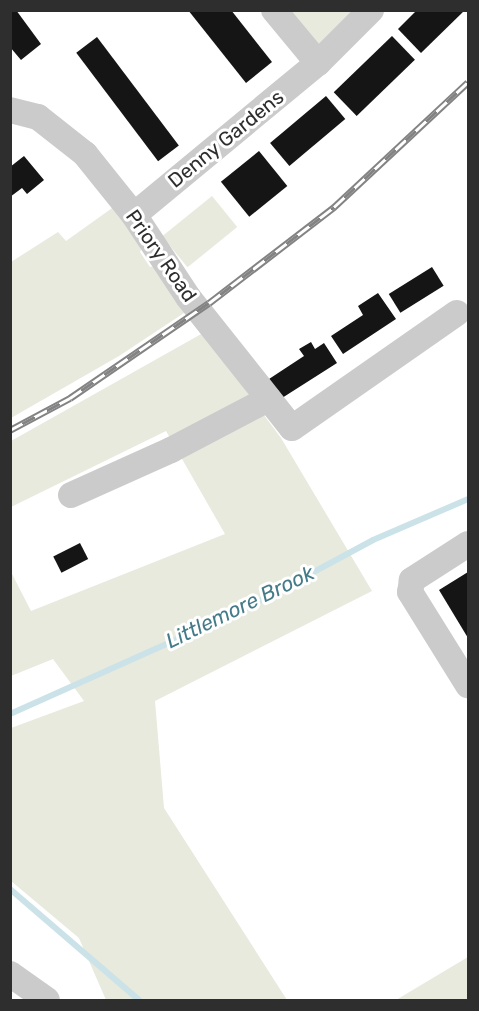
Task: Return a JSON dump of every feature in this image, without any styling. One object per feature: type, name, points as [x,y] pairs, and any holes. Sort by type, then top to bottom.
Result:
[{"type":"street","points":[[274,10],[318,63]]},
{"type":"street","name":"Denny Gardens","points":[[134,215],[318,63],[370,10]]},
{"type":"street","name":"Priory Road","points":[[10,110],[38,117],[85,154],[134,215],[188,297],[292,428],[457,313]]},
{"type":"street","points":[[71,495],[171,450],[268,399]]},
{"type":"street","points":[[468,544],[411,580],[410,592],[468,685]]},
{"type":"shaded area","points":[[282,11],[360,11],[322,44],[312,43]]},
{"type":"shaded area","points":[[212,196],[237,227],[187,267],[162,236]]},
{"type":"shaded area","points":[[115,206],[143,245],[140,252],[150,267],[158,265],[187,311],[119,356],[11,418],[11,262],[58,232],[66,241]]},
{"type":"shaded area","points":[[203,333],[281,438],[372,591],[155,701],[164,808],[287,1000],[106,1000],[79,938],[11,881],[11,728],[84,701],[53,659],[11,676],[10,570],[31,611],[225,534],[166,431],[11,507],[11,441]]},
{"type":"shaded area","points":[[468,957],[468,1000],[396,1000]]},
{"type":"building","points":[[10,10],[16,10],[41,44],[21,60],[10,47]]},
{"type":"building","points":[[188,10],[231,10],[272,62],[246,83]]},
{"type":"building","points":[[417,10],[465,10],[421,53],[398,29]]},
{"type":"building","points":[[392,36],[415,60],[357,116],[334,92]]},
{"type":"building","points":[[97,37],[179,146],[158,161],[76,53]]},
{"type":"building","points":[[326,96],[345,119],[289,166],[270,143]]},
{"type":"building","points":[[259,151],[287,186],[249,217],[221,182]]},
{"type":"building","points":[[24,156],[44,180],[27,194],[22,188],[10,197],[10,167]]},
{"type":"building","points":[[432,267],[444,286],[400,313],[389,294]]},
{"type":"building","points":[[378,293],[396,319],[343,354],[331,336],[363,315],[358,306]]},
{"type":"building","points":[[311,342],[315,349],[324,343],[337,363],[282,398],[269,379],[304,356],[299,349]]},
{"type":"building","points":[[80,543],[88,559],[61,573],[53,557]]},
{"type":"building","points":[[468,572],[468,638],[439,590]]},
{"type":"waterway","name":"Littlemore Brook","points":[[10,714],[245,609],[373,540],[468,499]]},
{"type":"waterway","points":[[10,889],[139,1000]]},
{"type":"railway","points":[[10,430],[70,398],[209,303],[334,207],[468,82]]}]
